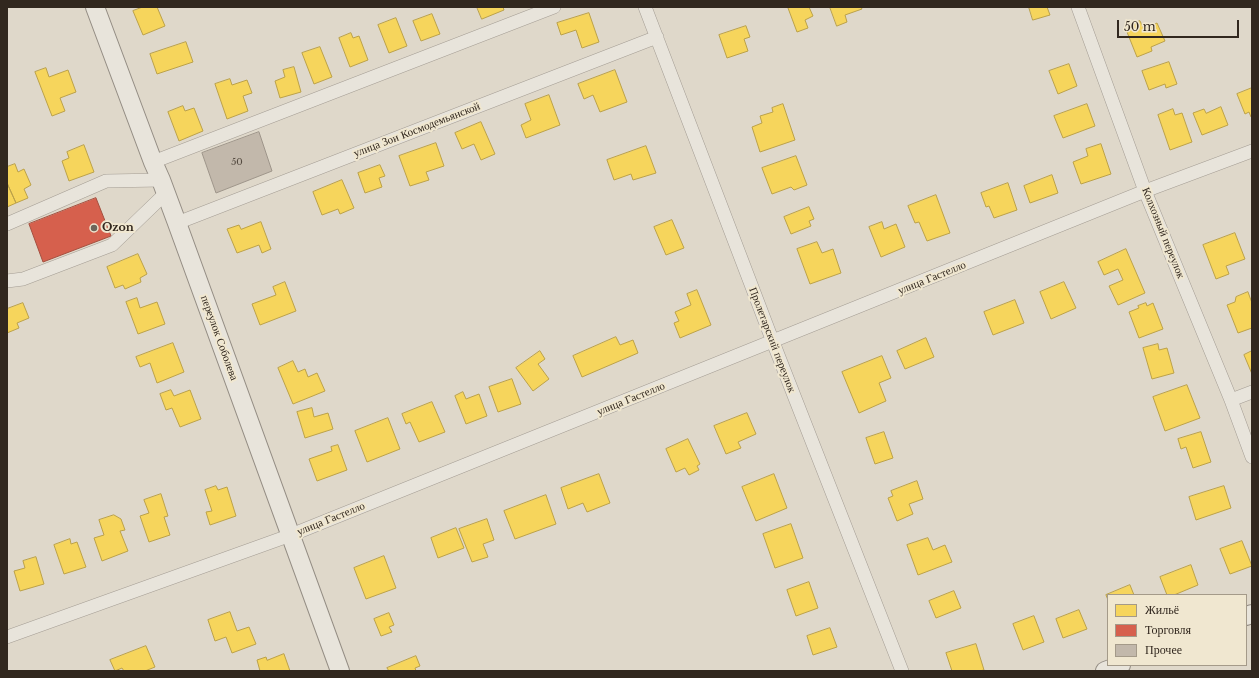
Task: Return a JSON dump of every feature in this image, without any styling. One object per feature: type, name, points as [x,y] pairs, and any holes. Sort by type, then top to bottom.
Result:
[{"type":"main road","name":"переулок Соболева","points":[[95,7],[153,162],[164,187],[340,671]]},
{"type":"main road","points":[[1105,671],[1118,666]]},
{"type":"street","points":[[153,162],[554,7]]},
{"type":"street","name":"Пролетарский переулок","points":[[645,7],[773,342],[902,671]]},
{"type":"street","name":"Колхозный переулок","points":[[1078,7],[1145,191],[1231,400],[1252,457]]},
{"type":"street","name":"улица Зои Космодемьянской","points":[[177,223],[657,37]]},
{"type":"street","name":"улица Гастелло","points":[[7,637],[291,535],[1145,191],[1252,151]]},
{"type":"street","points":[[7,224],[106,181],[164,187]]},
{"type":"street","points":[[7,281],[23,279],[112,245],[164,187]]},
{"type":"street","points":[[1231,400],[1252,392]]},
{"type":"building: Жильё","points":[[143,7],[157,7],[165,26],[143,35],[133,11]]},
{"type":"building: Жильё","points":[[477,7],[503,7],[504,10],[482,19]]},
{"type":"building: Жильё","points":[[809,7],[813,16],[805,20],[808,28],[797,32],[788,8]]},
{"type":"building: Жильё","points":[[830,7],[861,7],[862,9],[845,15],[847,22],[837,26]]},
{"type":"building: Жильё","points":[[1029,7],[1047,7],[1050,15],[1033,20]]},
{"type":"building: Жильё","points":[[589,13],[599,42],[582,48],[576,30],[561,35],[557,23]]},
{"type":"building: Жильё","points":[[432,14],[440,34],[421,41],[413,21]]},
{"type":"building: Жильё","points":[[396,18],[407,46],[389,53],[378,25]]},
{"type":"building: Жильё","points":[[1140,21],[1144,29],[1157,23],[1165,41],[1151,47],[1152,51],[1137,57],[1125,27]]},
{"type":"building: Жильё","points":[[746,26],[750,37],[744,39],[748,51],[727,58],[719,35]]},
{"type":"building: Жильё","points":[[351,33],[353,38],[359,36],[368,60],[350,67],[339,38]]},
{"type":"building: Жильё","points":[[186,42],[193,62],[157,74],[150,54]]},
{"type":"building: Жильё","points":[[320,47],[332,77],[314,84],[302,53]]},
{"type":"building: Жильё","points":[[1169,62],[1177,84],[1166,88],[1165,84],[1149,90],[1142,71]]},
{"type":"building: Жильё","points":[[1069,64],[1077,86],[1058,94],[1049,71]]},
{"type":"building: Жильё","points":[[294,67],[301,92],[280,98],[275,81],[285,77],[283,70]]},
{"type":"building: Жильё","points":[[46,68],[49,77],[68,70],[76,92],[60,98],[65,111],[52,116],[35,72]]},
{"type":"building: Жильё","points":[[615,70],[627,102],[600,112],[593,95],[584,99],[578,84]]},
{"type":"building: Жильё","points":[[230,79],[232,85],[247,80],[252,93],[243,96],[248,111],[227,119],[215,84]]},
{"type":"building: Жильё","points":[[1252,88],[1251,117],[1249,112],[1245,114],[1237,94]]},
{"type":"building: Жильё","points":[[549,95],[560,125],[526,138],[521,125],[531,120],[525,104]]},
{"type":"building: Жильё","points":[[783,104],[795,140],[760,152],[752,127],[762,123],[760,116],[773,112],[772,108]]},
{"type":"building: Жильё","points":[[1087,104],[1095,126],[1063,138],[1054,116]]},
{"type":"building: Жильё","points":[[183,106],[185,111],[194,108],[203,131],[179,141],[168,112]]},
{"type":"building: Жильё","points":[[1221,107],[1228,125],[1202,135],[1193,113],[1204,109],[1206,113]]},
{"type":"building: Жильё","points":[[1173,109],[1175,115],[1182,113],[1192,142],[1170,150],[1158,115]]},
{"type":"building: Жильё","points":[[481,122],[495,154],[481,160],[474,144],[462,149],[455,133]]},
{"type":"building: Жильё","points":[[436,143],[444,166],[426,172],[429,180],[410,186],[399,156]]},
{"type":"building: Жильё","points":[[1101,144],[1111,174],[1081,184],[1073,162],[1088,156],[1086,149]]},
{"type":"building: Жильё","points":[[84,145],[94,172],[69,181],[62,161],[69,158],[67,152]]},
{"type":"building: Жильё","points":[[646,146],[656,173],[633,180],[631,174],[614,180],[607,160]]},
{"type":"building: Жильё","points":[[796,156],[807,185],[794,190],[791,187],[772,194],[762,168]]},
{"type":"building: Жильё","points":[[15,164],[18,172],[24,169],[31,185],[24,189],[28,198],[16,203],[7,183],[7,167]]},
{"type":"building: Жильё","points":[[380,165],[385,176],[379,178],[382,187],[365,193],[358,173]]},
{"type":"building: Жильё","points":[[1052,175],[1058,193],[1030,203],[1024,186]]},
{"type":"building: Жильё","points":[[342,180],[354,208],[340,214],[338,209],[322,215],[313,192]]},
{"type":"building: Жильё","points":[[7,183],[16,203],[7,207]]},
{"type":"building: Жильё","points":[[1008,183],[1017,210],[994,218],[989,206],[986,207],[981,193]]},
{"type":"building: Жильё","points":[[936,195],[950,233],[927,241],[919,222],[915,223],[908,206]]},
{"type":"building: Жильё","points":[[809,207],[814,219],[809,221],[811,226],[791,234],[784,217]]},
{"type":"building: Жильё","points":[[672,220],[684,248],[666,255],[654,227]]},
{"type":"building: Жильё","points":[[261,222],[271,249],[262,253],[259,245],[237,253],[227,229],[239,225],[241,229]]},
{"type":"building: Жильё","points":[[882,222],[884,229],[896,224],[905,247],[881,257],[869,227]]},
{"type":"building: Жильё","points":[[1235,233],[1245,259],[1226,266],[1229,274],[1216,279],[1203,245]]},
{"type":"building: Жильё","points":[[817,242],[822,253],[833,249],[841,273],[810,284],[797,249]]},
{"type":"building: Жильё","points":[[1126,249],[1145,293],[1118,305],[1109,286],[1123,280],[1118,269],[1104,275],[1098,262]]},
{"type":"building: Жильё","points":[[138,254],[147,274],[140,278],[141,282],[125,289],[123,285],[115,288],[107,267]]},
{"type":"building: Жильё","points":[[285,282],[296,311],[260,325],[252,304],[276,295],[273,287]]},
{"type":"building: Жильё","points":[[1064,282],[1076,308],[1051,319],[1040,292]]},
{"type":"building: Жильё","points":[[697,290],[711,325],[680,338],[674,323],[679,321],[675,312],[691,305],[687,294]]},
{"type":"building: Жильё","points":[[1248,292],[1252,303],[1252,328],[1238,333],[1227,305],[1235,302],[1236,297]]},
{"type":"building: Жильё","points":[[137,298],[140,308],[157,302],[165,324],[138,334],[126,302]]},
{"type":"building: Жильё","points":[[1015,300],[1024,323],[993,335],[984,312]]},
{"type":"building: Жильё","points":[[23,303],[29,318],[17,323],[19,328],[7,333],[7,309]]},
{"type":"building: Жильё","points":[[1146,303],[1147,306],[1153,303],[1163,329],[1139,338],[1129,312]]},
{"type":"building: Жильё","points":[[616,337],[620,345],[633,340],[638,353],[582,377],[573,356]]},
{"type":"building: Жильё","points":[[926,338],[934,357],[905,369],[897,351]]},
{"type":"building: Жильё","points":[[173,343],[184,372],[157,383],[150,363],[140,367],[136,357]]},
{"type":"building: Жильё","points":[[1158,344],[1159,350],[1167,348],[1174,373],[1152,379],[1143,348]]},
{"type":"building: Жильё","points":[[540,351],[545,359],[538,364],[549,379],[533,391],[516,368]]},
{"type":"building: Жильё","points":[[1252,351],[1252,374],[1244,355]]},
{"type":"building: Жильё","points":[[882,356],[891,378],[879,383],[886,401],[859,413],[842,372]]},
{"type":"building: Жильё","points":[[293,361],[298,372],[305,369],[308,377],[317,373],[325,391],[293,404],[278,368]]},
{"type":"building: Жильё","points":[[512,379],[521,404],[498,412],[489,387]]},
{"type":"building: Жильё","points":[[1187,385],[1200,418],[1165,431],[1153,397]]},
{"type":"building: Жильё","points":[[171,390],[174,396],[190,390],[201,419],[180,427],[172,408],[166,410],[160,394]]},
{"type":"building: Жильё","points":[[463,392],[466,399],[479,394],[487,416],[466,424],[455,396]]},
{"type":"building: Жильё","points":[[432,402],[445,432],[419,442],[410,422],[406,424],[402,414]]},
{"type":"building: Жильё","points":[[312,408],[314,417],[328,413],[333,429],[305,438],[297,412]]},
{"type":"building: Жильё","points":[[747,413],[756,434],[738,442],[741,448],[726,454],[714,426]]},
{"type":"building: Жильё","points":[[388,418],[400,449],[367,462],[355,431]]},
{"type":"building: Жильё","points":[[884,432],[893,458],[875,464],[866,438]]},
{"type":"building: Жильё","points":[[1201,432],[1211,462],[1193,468],[1186,447],[1181,449],[1178,439]]},
{"type":"building: Жильё","points":[[688,439],[700,464],[697,466],[699,470],[689,475],[685,468],[676,472],[666,449]]},
{"type":"building: Жильё","points":[[338,445],[347,470],[317,481],[309,459],[332,451],[331,447]]},
{"type":"building: Жильё","points":[[599,474],[610,503],[587,512],[583,503],[568,509],[561,488]]},
{"type":"building: Жильё","points":[[774,474],[787,508],[756,521],[742,487]]},
{"type":"building: Жильё","points":[[917,481],[923,499],[909,504],[913,514],[897,521],[888,498],[893,496],[891,491]]},
{"type":"building: Жильё","points":[[216,486],[218,490],[227,487],[236,516],[210,525],[206,512],[212,511],[205,490]]},
{"type":"building: Жильё","points":[[1224,486],[1231,508],[1196,520],[1189,497]]},
{"type":"building: Жильё","points":[[161,494],[168,516],[164,517],[170,535],[149,542],[140,516],[149,513],[144,500]]},
{"type":"building: Жильё","points":[[546,495],[556,524],[515,539],[504,511]]},
{"type":"building: Жильё","points":[[114,515],[121,519],[125,530],[120,531],[128,551],[102,561],[94,538],[104,535],[99,520]]},
{"type":"building: Жильё","points":[[487,519],[494,540],[483,544],[488,557],[472,562],[459,529]]},
{"type":"building: Жильё","points":[[791,524],[803,558],[775,568],[763,534]]},
{"type":"building: Жильё","points":[[456,528],[464,548],[438,558],[431,538]]},
{"type":"building: Жильё","points":[[928,538],[933,550],[945,545],[952,562],[918,575],[907,545]]},
{"type":"building: Жильё","points":[[70,539],[71,544],[77,542],[86,567],[64,574],[54,545]]},
{"type":"building: Жильё","points":[[1242,541],[1252,566],[1230,574],[1220,549]]},
{"type":"building: Жильё","points":[[384,556],[396,588],[366,599],[354,568]]},
{"type":"building: Жильё","points":[[36,557],[44,584],[20,591],[14,571],[25,568],[23,561]]},
{"type":"building: Жильё","points":[[1191,565],[1198,585],[1176,594],[1167,594],[1160,577]]},
{"type":"building: Жильё","points":[[809,582],[818,608],[796,616],[787,590]]},
{"type":"building: Жильё","points":[[1130,585],[1134,594],[1108,594]]},
{"type":"building: Жильё","points":[[954,591],[961,608],[936,618],[929,601]]},
{"type":"building: Жильё","points":[[1079,610],[1087,629],[1063,638],[1056,619]]},
{"type":"building: Жильё","points":[[230,612],[237,631],[249,627],[256,644],[232,653],[226,637],[215,641],[208,620]]},
{"type":"building: Жильё","points":[[389,613],[394,625],[389,627],[392,632],[381,636],[374,619]]},
{"type":"building: Жильё","points":[[1034,616],[1044,642],[1023,650],[1013,624]]},
{"type":"building: Жильё","points":[[830,628],[837,647],[813,655],[807,636]]},
{"type":"building: Жильё","points":[[976,644],[984,670],[952,671],[946,653]]},
{"type":"building: Жильё","points":[[146,646],[155,667],[145,671],[124,671],[122,668],[115,671],[110,660]]},
{"type":"building: Жильё","points":[[284,654],[290,671],[260,671],[257,660],[266,657],[267,660]]},
{"type":"building: Жильё","points":[[416,656],[420,666],[415,668],[416,671],[389,671],[387,668]]},
{"type":"building: Торговля","points":[[96,198],[111,236],[43,262],[29,224]]},
{"type":"building: Прочее","points":[[259,132],[272,171],[216,193],[202,153]]},
{"type":"place","name":"Ozon","points":[[94,228]]}]
